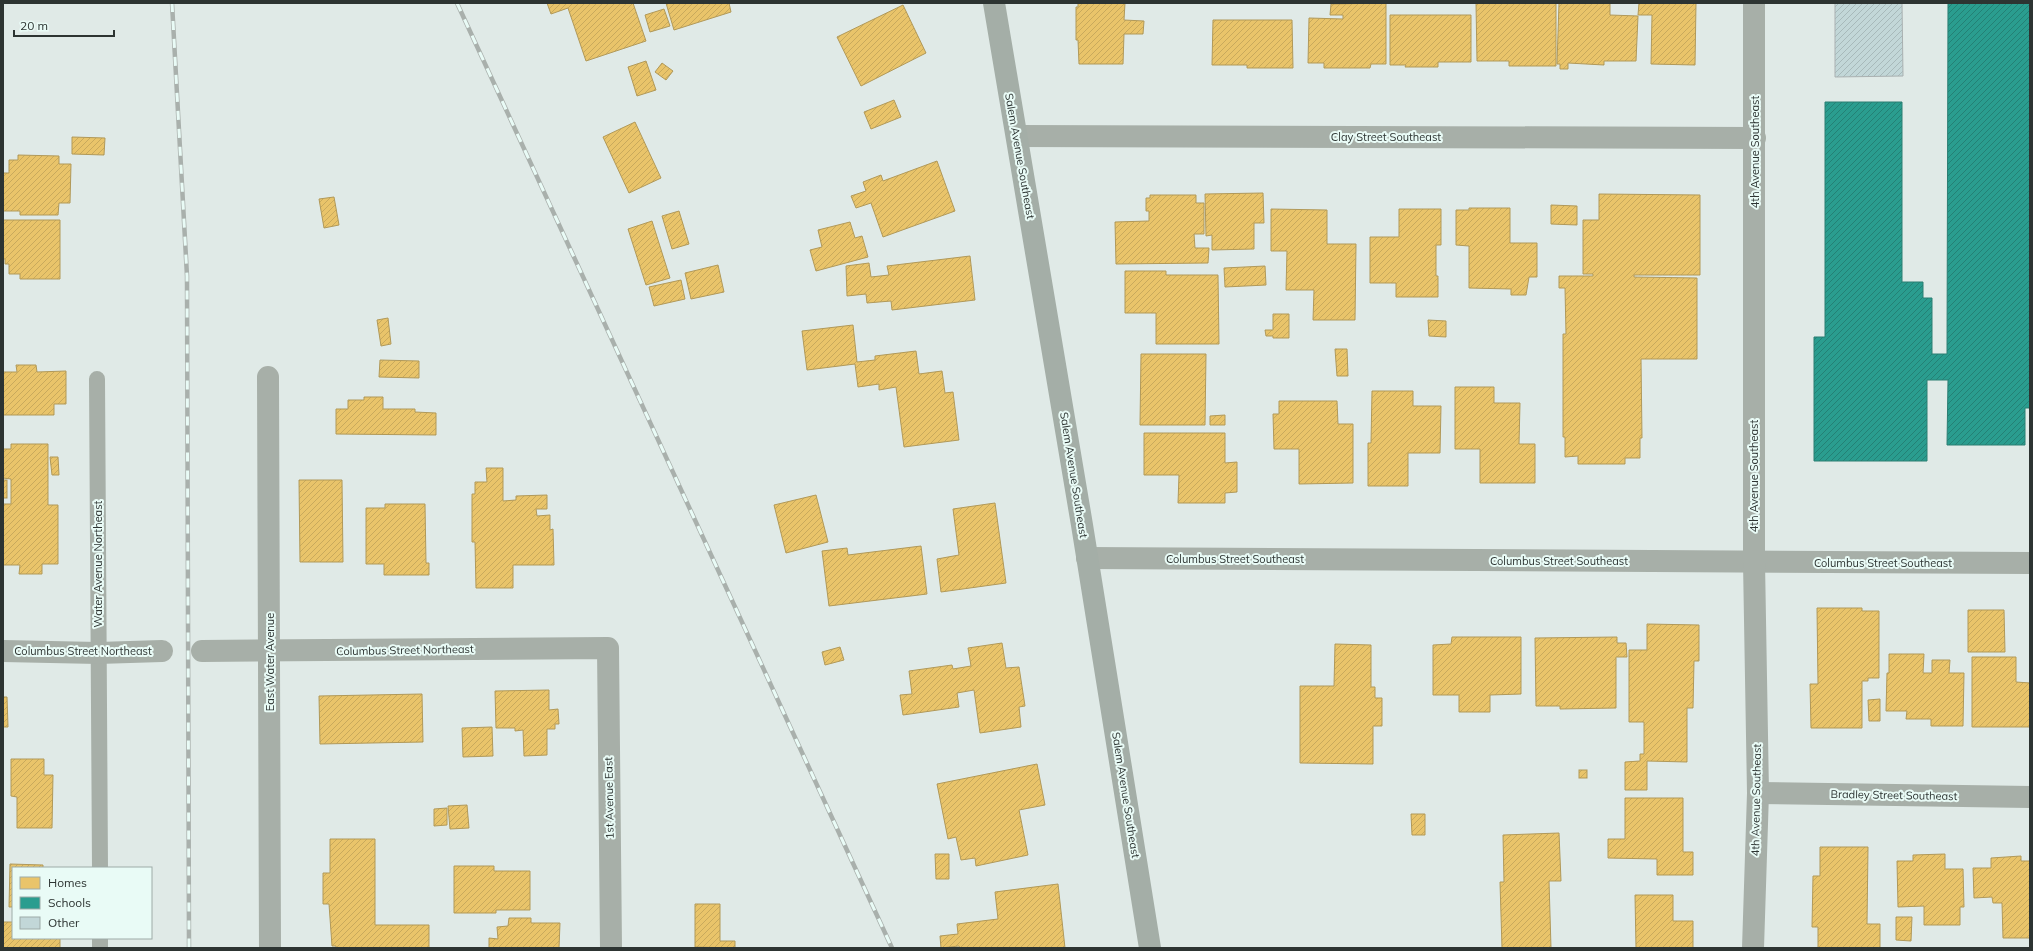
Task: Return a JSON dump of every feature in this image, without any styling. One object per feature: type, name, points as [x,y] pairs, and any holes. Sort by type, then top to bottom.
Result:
[{"type":"main road","name":"Salem Avenue Southeast","points":[[994,3],[1087,558],[1150,948]]},
{"type":"street","name":"4th Avenue Southeast","points":[[1753,948],[1758,793],[1754,562],[1754,3]]},
{"type":"street","name":"Clay Street Southeast","points":[[1017,136],[1755,138]]},
{"type":"street","name":"East Water Avenue","points":[[268,377],[270,948]]},
{"type":"street","name":"Columbus Street Southeast","points":[[1087,558],[2030,563]]},
{"type":"street","name":"Columbus Street Northeast","points":[[202,651],[608,648]]},
{"type":"street","name":"1st Avenue East","points":[[608,648],[611,948]]},
{"type":"street","name":"Columbus Street Northeast","points":[[3,650],[98,653],[162,651]]},
{"type":"street","name":"Bradley Street Southeast","points":[[1758,793],[2030,797]]},
{"type":"lane","name":"Water Avenue Northeast","points":[[97,379],[100,867]]},
{"type":"building: Homes","points":[[547,3],[633,3],[646,41],[586,61],[568,8],[551,14]]},
{"type":"building: Homes","points":[[666,3],[729,3],[731,12],[674,30]]},
{"type":"building: Homes","points":[[1078,3],[1125,3],[1124,20],[1144,21],[1143,34],[1124,34],[1123,64],[1079,64],[1078,40],[1076,40],[1076,7],[1078,7]]},
{"type":"building: Homes","points":[[1386,3],[1386,64],[1371,64],[1370,68],[1324,68],[1324,63],[1308,63],[1309,18],[1343,19],[1343,15],[1330,15],[1331,4]]},
{"type":"building: Homes","points":[[1476,3],[1556,3],[1556,66],[1509,66],[1509,61],[1477,61]]},
{"type":"building: Homes","points":[[1559,3],[1610,3],[1610,15],[1638,16],[1636,61],[1604,61],[1604,65],[1568,63],[1568,69],[1560,69],[1560,64],[1557,64]]},
{"type":"building: Homes","points":[[1639,3],[1696,3],[1695,65],[1651,64],[1652,15],[1638,15]]},
{"type":"building: Homes","points":[[903,5],[926,53],[861,86],[837,37]]},
{"type":"building: Homes","points":[[664,9],[670,26],[650,32],[645,15]]},
{"type":"building: Homes","points":[[1390,15],[1471,15],[1471,62],[1438,62],[1438,67],[1405,67],[1406,65],[1390,65]]},
{"type":"building: Homes","points":[[1213,20],[1292,20],[1293,68],[1247,68],[1247,65],[1212,65]]},
{"type":"building: Homes","points":[[646,61],[656,90],[637,96],[628,67]]},
{"type":"building: Homes","points":[[662,63],[673,71],[666,80],[655,72]]},
{"type":"building: Homes","points":[[894,100],[901,117],[871,129],[864,112]]},
{"type":"building: Homes","points":[[635,122],[661,178],[629,193],[603,137]]},
{"type":"building: Homes","points":[[72,137],[105,138],[104,155],[72,154]]},
{"type":"building: Homes","points":[[18,155],[59,156],[59,164],[71,164],[70,203],[59,203],[58,215],[20,215],[20,211],[3,211],[3,173],[9,173],[9,160],[18,160]]},
{"type":"building: Homes","points":[[937,161],[955,211],[883,237],[871,203],[856,208],[851,196],[866,191],[863,182],[881,175],[883,181]]},
{"type":"building: Homes","points":[[1263,193],[1264,223],[1254,223],[1254,249],[1212,250],[1212,235],[1206,236],[1205,194]]},
{"type":"building: Homes","points":[[1599,194],[1700,195],[1700,275],[1634,275],[1634,277],[1697,278],[1697,359],[1641,359],[1642,438],[1640,438],[1640,458],[1625,458],[1625,464],[1578,464],[1578,456],[1565,457],[1565,437],[1563,437],[1563,334],[1566,334],[1565,288],[1559,288],[1559,276],[1593,276],[1593,274],[1583,274],[1583,220],[1599,220]]},
{"type":"building: Homes","points":[[1150,195],[1196,195],[1196,203],[1204,203],[1204,234],[1194,234],[1195,248],[1209,248],[1208,263],[1116,264],[1115,222],[1149,221],[1149,211],[1146,211],[1146,198],[1150,198]]},
{"type":"building: Homes","points":[[334,197],[339,225],[324,228],[319,199]]},
{"type":"building: Homes","points":[[1551,205],[1577,206],[1577,225],[1551,224]]},
{"type":"building: Homes","points":[[1469,208],[1510,208],[1510,243],[1537,243],[1537,277],[1529,277],[1526,295],[1511,295],[1511,289],[1469,288],[1469,246],[1456,245],[1456,210],[1469,210]]},
{"type":"building: Homes","points":[[1271,209],[1327,210],[1327,244],[1356,244],[1355,320],[1313,320],[1314,290],[1286,290],[1287,251],[1271,251]]},
{"type":"building: Homes","points":[[1399,209],[1441,209],[1441,245],[1436,245],[1438,297],[1396,297],[1396,283],[1370,283],[1370,237],[1399,237]]},
{"type":"building: Homes","points":[[679,211],[689,244],[672,249],[662,216]]},
{"type":"building: Homes","points":[[3,220],[60,220],[60,279],[20,279],[20,274],[9,274],[9,264],[5,264],[5,259],[3,259]]},
{"type":"building: Homes","points":[[652,221],[670,278],[646,285],[628,229]]},
{"type":"building: Homes","points":[[850,222],[855,238],[862,236],[868,257],[816,271],[810,250],[822,247],[818,230]]},
{"type":"building: Homes","points":[[970,256],[975,300],[892,310],[891,301],[867,303],[866,294],[847,296],[846,266],[869,263],[871,277],[889,275],[887,266]]},
{"type":"building: Homes","points":[[718,265],[724,292],[691,299],[685,273]]},
{"type":"building: Homes","points":[[1265,266],[1266,285],[1225,287],[1224,268]]},
{"type":"building: Homes","points":[[1125,271],[1166,271],[1166,275],[1218,275],[1219,344],[1156,344],[1156,313],[1125,313]]},
{"type":"building: Homes","points":[[681,280],[685,299],[654,306],[649,287]]},
{"type":"building: Homes","points":[[1273,314],[1289,314],[1289,338],[1273,338],[1273,336],[1266,336],[1265,330],[1273,330]]},
{"type":"building: Homes","points":[[388,318],[391,344],[381,346],[377,320]]},
{"type":"building: Homes","points":[[1428,320],[1446,321],[1446,337],[1429,336]]},
{"type":"building: Homes","points":[[853,325],[857,362],[875,360],[875,356],[916,351],[919,374],[942,371],[945,393],[953,392],[959,440],[904,447],[896,387],[879,390],[879,384],[858,387],[855,364],[807,370],[802,331]]},
{"type":"building: Homes","points":[[1335,349],[1347,349],[1348,376],[1337,376]]},
{"type":"building: Homes","points":[[1141,354],[1206,354],[1205,425],[1140,425]]},
{"type":"building: Homes","points":[[380,360],[419,361],[419,378],[379,377]]},
{"type":"building: Homes","points":[[16,365],[36,365],[37,372],[66,371],[66,404],[54,404],[54,415],[3,415],[3,372],[17,372]]},
{"type":"building: Homes","points":[[1455,387],[1494,387],[1494,403],[1520,403],[1519,444],[1535,444],[1535,483],[1480,483],[1480,449],[1455,449]]},
{"type":"building: Homes","points":[[1372,391],[1413,391],[1413,406],[1441,406],[1440,453],[1408,453],[1408,486],[1368,486],[1368,443],[1371,443]]},
{"type":"building: Homes","points":[[364,397],[383,397],[383,409],[415,409],[415,412],[436,413],[436,435],[336,434],[336,409],[348,409],[348,400],[364,400]]},
{"type":"building: Homes","points":[[1279,401],[1337,401],[1338,424],[1353,424],[1353,483],[1299,484],[1299,449],[1274,449],[1273,414],[1279,414]]},
{"type":"building: Homes","points":[[1225,415],[1225,425],[1210,425],[1210,416]]},
{"type":"building: Homes","points":[[1144,433],[1225,433],[1225,463],[1237,462],[1237,492],[1225,493],[1225,503],[1178,503],[1179,475],[1144,475]]},
{"type":"building: Homes","points":[[11,444],[48,444],[48,505],[58,505],[58,564],[42,564],[42,574],[19,574],[20,565],[3,565],[3,504],[11,504],[11,479],[3,478],[3,449],[11,449]]},
{"type":"building: Homes","points":[[50,457],[58,457],[59,475],[52,475]]},
{"type":"building: Homes","points":[[486,468],[503,468],[503,501],[516,500],[516,496],[547,495],[547,509],[536,509],[537,516],[550,515],[550,530],[553,529],[554,565],[513,565],[513,588],[476,588],[475,542],[472,542],[472,494],[475,494],[475,482],[487,482]]},
{"type":"building: Homes","points":[[3,480],[7,480],[7,498],[3,498]]},
{"type":"building: Homes","points":[[299,480],[342,480],[343,562],[300,562]]},
{"type":"building: Homes","points":[[816,495],[828,542],[786,553],[774,505]]},
{"type":"building: Homes","points":[[995,503],[1006,583],[941,592],[937,559],[959,555],[953,509]]},
{"type":"building: Homes","points":[[385,504],[425,504],[426,563],[429,563],[429,575],[384,575],[384,564],[366,564],[366,508],[385,508]]},
{"type":"building: Homes","points":[[921,546],[927,594],[829,606],[822,551],[847,548],[848,555]]},
{"type":"building: Homes","points":[[1817,608],[1862,608],[1862,611],[1879,611],[1879,678],[1868,678],[1868,681],[1862,681],[1862,728],[1811,728],[1810,684],[1818,684]]},
{"type":"building: Homes","points":[[1968,610],[2004,610],[2005,652],[1968,652]]},
{"type":"building: Homes","points":[[1647,624],[1699,625],[1699,661],[1694,661],[1693,708],[1687,708],[1687,762],[1647,761],[1647,790],[1625,790],[1625,762],[1640,761],[1640,754],[1644,754],[1644,722],[1629,722],[1629,650],[1647,650]]},
{"type":"building: Homes","points":[[1452,637],[1521,637],[1521,694],[1490,695],[1490,712],[1459,712],[1459,695],[1433,695],[1433,645],[1451,644]]},
{"type":"building: Homes","points":[[1617,637],[1617,643],[1626,643],[1627,657],[1616,657],[1616,708],[1560,709],[1560,706],[1536,706],[1535,638]]},
{"type":"building: Homes","points":[[1002,643],[1006,668],[1019,667],[1025,706],[1019,707],[1021,727],[980,733],[974,690],[957,693],[959,707],[903,715],[900,695],[912,694],[909,671],[952,665],[953,669],[971,666],[968,648]]},
{"type":"building: Homes","points":[[1335,644],[1371,645],[1371,687],[1375,687],[1375,698],[1382,698],[1382,726],[1373,726],[1373,764],[1300,763],[1300,686],[1334,686]]},
{"type":"building: Homes","points":[[840,647],[844,660],[825,665],[822,652]]},
{"type":"building: Homes","points":[[1889,654],[1924,654],[1923,673],[1932,673],[1932,660],[1950,660],[1949,673],[1964,673],[1963,726],[1931,726],[1931,719],[1906,719],[1907,711],[1886,711]]},
{"type":"building: Homes","points":[[1972,657],[2016,657],[2016,682],[2030,683],[2030,727],[1972,727]]},
{"type":"building: Homes","points":[[549,690],[549,710],[558,709],[559,724],[555,724],[555,729],[547,729],[547,755],[524,756],[523,730],[515,731],[515,728],[496,728],[495,691]]},
{"type":"building: Homes","points":[[422,694],[423,742],[320,744],[319,696]]},
{"type":"building: Homes","points":[[3,697],[7,697],[8,727],[3,727]]},
{"type":"building: Homes","points":[[1880,699],[1880,721],[1869,721],[1868,700]]},
{"type":"building: Homes","points":[[492,727],[493,756],[463,757],[462,728]]},
{"type":"building: Homes","points":[[11,759],[44,759],[44,775],[53,775],[52,828],[17,828],[17,797],[11,796]]},
{"type":"building: Homes","points":[[1037,764],[1045,805],[1019,810],[1028,855],[976,866],[975,858],[961,860],[956,837],[948,839],[937,784]]},
{"type":"building: Homes","points":[[1579,770],[1587,770],[1587,778],[1579,778]]},
{"type":"building: Homes","points":[[1625,798],[1683,798],[1683,852],[1693,852],[1693,875],[1657,875],[1657,859],[1608,858],[1608,839],[1625,839]]},
{"type":"building: Homes","points":[[467,805],[469,828],[450,829],[448,806]]},
{"type":"building: Homes","points":[[447,808],[447,825],[434,826],[434,809]]},
{"type":"building: Homes","points":[[1411,814],[1425,814],[1425,835],[1412,835]]},
{"type":"building: Homes","points":[[1559,833],[1561,881],[1549,881],[1551,948],[1502,948],[1500,882],[1504,882],[1503,835]]},
{"type":"building: Homes","points":[[330,839],[375,839],[375,925],[429,925],[429,948],[336,948],[336,946],[332,946],[329,904],[323,904],[323,873],[330,873]]},
{"type":"building: Homes","points":[[1820,847],[1868,847],[1867,924],[1880,924],[1880,948],[1818,948],[1818,927],[1812,927],[1813,876],[1820,876]]},
{"type":"building: Homes","points":[[935,854],[949,854],[949,879],[936,879]]},
{"type":"building: Homes","points":[[1945,854],[1945,869],[1963,869],[1964,907],[1960,907],[1960,925],[1924,925],[1924,906],[1898,907],[1897,861],[1913,861],[1913,855]]},
{"type":"building: Homes","points":[[2021,856],[2021,861],[2030,861],[2030,938],[2003,938],[2002,903],[1993,903],[1992,897],[1974,898],[1973,868],[1991,868],[1991,858]]},
{"type":"building: Homes","points":[[10,864],[43,865],[43,867],[12,867],[12,907],[9,907]]},
{"type":"building: Homes","points":[[454,866],[494,866],[494,871],[530,871],[530,910],[496,910],[496,913],[454,913]]},
{"type":"building: Homes","points":[[1058,884],[1065,948],[960,948],[959,946],[941,948],[940,936],[958,934],[957,924],[998,919],[995,892]]},
{"type":"building: Homes","points":[[1635,895],[1673,895],[1673,921],[1693,921],[1693,948],[1636,948]]},
{"type":"building: Homes","points":[[695,904],[720,904],[720,941],[735,941],[735,948],[695,947]]},
{"type":"building: Homes","points":[[1896,917],[1912,917],[1911,941],[1896,940]]},
{"type":"building: Homes","points":[[509,918],[531,918],[531,923],[560,923],[559,948],[489,948],[489,938],[498,939],[497,927],[508,926]]},
{"type":"building: Homes","points":[[3,922],[12,922],[12,939],[60,939],[60,948],[3,948]]},
{"type":"building: Schools","points":[[1948,3],[2030,3],[2030,408],[2025,408],[2025,445],[1947,445],[1948,380],[1927,380],[1927,461],[1814,461],[1814,337],[1825,337],[1825,102],[1902,102],[1902,282],[1923,282],[1923,298],[1932,298],[1932,354],[1947,354]]},
{"type":"building: Other","points":[[1835,3],[1902,3],[1903,76],[1835,77]]},
{"type":"railway","points":[[172,3],[187,276],[189,948]]},
{"type":"railway","points":[[457,3],[892,948]]}]
